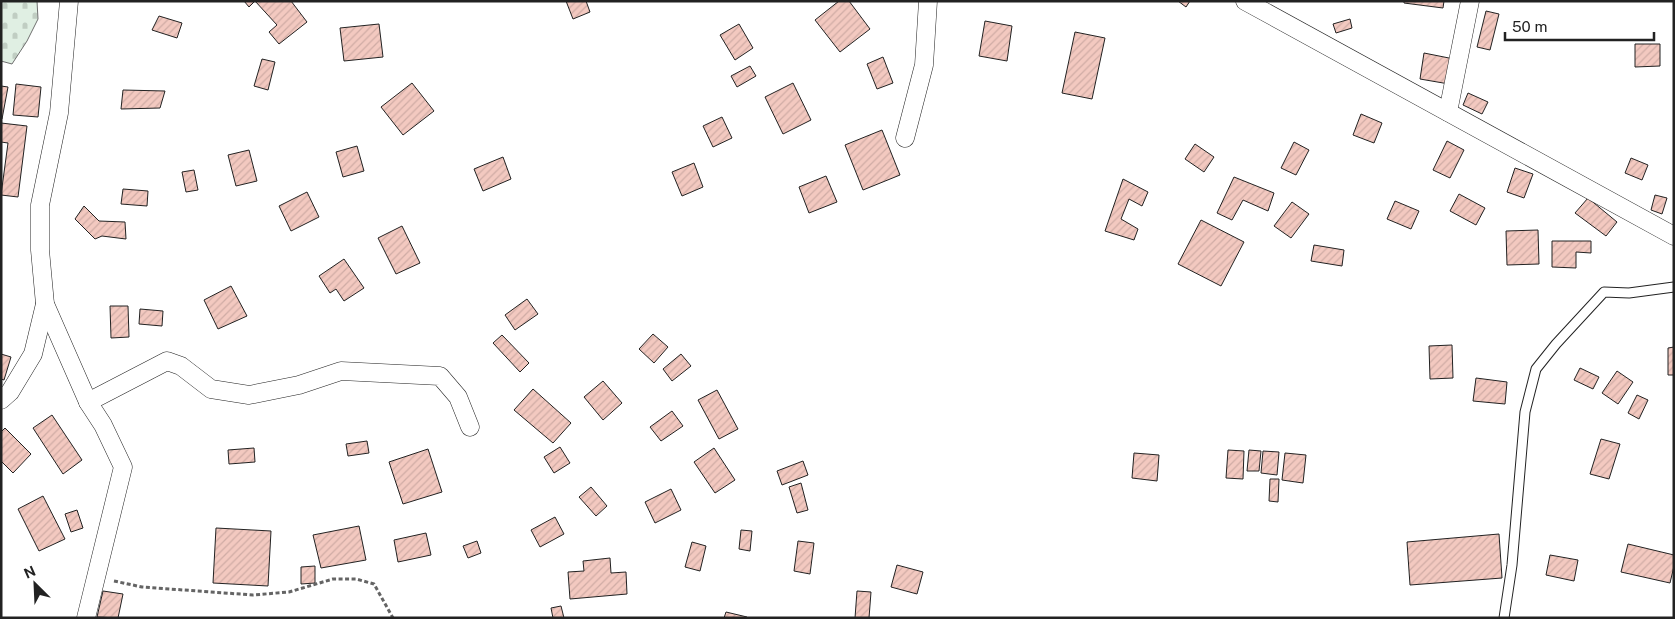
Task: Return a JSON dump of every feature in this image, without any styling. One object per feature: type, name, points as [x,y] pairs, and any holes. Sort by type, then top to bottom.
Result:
[{"type":"street","points":[[1,400],[10,392],[34,354],[45,304],[40,250],[40,205],[59,113],[69,1]]},
{"type":"street","points":[[905,138],[924,65],[928,1]]},
{"type":"street","points":[[1245,1],[1674,236]]},
{"type":"street","points":[[1448,112],[1470,1]]},
{"type":"street","points":[[45,304],[88,402],[104,425],[123,467],[86,618]]},
{"type":"street","points":[[88,402],[167,362],[181,366],[211,389],[249,395],[298,385],[341,371],[440,376],[458,397],[470,427]]},
{"type":"lane","points":[[1504,618],[1512,565],[1525,412],[1536,369],[1556,344],[1604,292],[1630,293],[1674,287]]},
{"type":"path","points":[[97,574],[112,581],[142,587],[253,595],[289,592],[333,580],[356,579],[374,584],[393,618]]},
{"type":"green space","points":[[1,1],[37,1],[38,19],[12,64],[1,61]]},
{"type":"building","points":[[244,1],[255,1],[249,7]]},
{"type":"building","points":[[255,1],[291,1],[307,22],[279,44],[269,32],[277,25]]},
{"type":"building","points":[[566,1],[586,1],[590,12],[573,19]]},
{"type":"building","points":[[839,1],[849,1],[870,29],[840,52],[815,20]]},
{"type":"building","points":[[1178,1],[1190,1],[1186,7]]},
{"type":"building","points":[[1404,1],[1444,1],[1443,8],[1404,3]]},
{"type":"building","points":[[1486,11],[1499,14],[1490,50],[1477,47]]},
{"type":"building","points":[[159,16],[182,23],[177,38],[152,30]]},
{"type":"building","points":[[1350,19],[1352,28],[1336,33],[1333,24]]},
{"type":"building","points":[[985,21],[1012,26],[1007,61],[979,56]]},
{"type":"building","points":[[379,24],[383,57],[344,61],[340,28]]},
{"type":"building","points":[[739,24],[753,48],[735,60],[720,35]]},
{"type":"building","points":[[1075,32],[1105,38],[1092,99],[1062,93]]},
{"type":"building","points":[[1635,44],[1660,44],[1660,66],[1635,67]]},
{"type":"building","points":[[1424,53],[1454,59],[1449,84],[1420,79]]},
{"type":"building","points":[[883,57],[893,83],[877,89],[867,64]]},
{"type":"building","points":[[262,59],[275,62],[268,90],[254,86]]},
{"type":"building","points":[[750,66],[756,76],[737,87],[731,76]]},
{"type":"building","points":[[412,83],[434,111],[403,135],[381,107]]},
{"type":"building","points":[[793,83],[811,120],[783,134],[765,97]]},
{"type":"building","points":[[16,84],[41,87],[38,117],[13,115]]},
{"type":"building","points":[[1,86],[8,87],[2,119],[1,119]]},
{"type":"building","points":[[123,90],[165,91],[160,108],[121,109]]},
{"type":"building","points":[[1468,93],[1488,102],[1482,114],[1463,105]]},
{"type":"building","points":[[1361,114],[1382,123],[1374,143],[1353,135]]},
{"type":"building","points":[[722,117],[732,138],[713,147],[703,126]]},
{"type":"building","points":[[1,123],[27,126],[18,197],[1,195],[8,143],[1,142]]},
{"type":"building","points":[[882,130],[900,175],[863,190],[845,145]]},
{"type":"building","points":[[1447,141],[1464,150],[1450,178],[1433,170]]},
{"type":"building","points":[[1294,142],[1309,150],[1296,175],[1281,168]]},
{"type":"building","points":[[1195,144],[1214,157],[1204,172],[1185,159]]},
{"type":"building","points":[[357,146],[364,171],[343,177],[336,152]]},
{"type":"building","points":[[249,150],[257,181],[236,186],[228,155]]},
{"type":"building","points":[[503,157],[511,179],[483,191],[474,169]]},
{"type":"building","points":[[1631,158],[1648,165],[1642,180],[1625,173]]},
{"type":"building","points":[[694,163],[703,187],[682,196],[672,172]]},
{"type":"building","points":[[1515,168],[1533,174],[1524,198],[1507,192]]},
{"type":"building","points":[[194,170],[198,190],[186,192],[182,172]]},
{"type":"building","points":[[826,176],[837,202],[809,213],[799,187]]},
{"type":"building","points":[[1234,177],[1274,193],[1268,211],[1243,200],[1232,220],[1217,213]]},
{"type":"building","points":[[1123,179],[1148,192],[1142,206],[1129,199],[1121,219],[1138,229],[1134,240],[1105,231]]},
{"type":"building","points":[[123,189],[148,191],[147,206],[121,204]]},
{"type":"building","points":[[307,192],[319,217],[291,231],[279,206]]},
{"type":"building","points":[[1459,194],[1485,208],[1476,225],[1450,211]]},
{"type":"building","points":[[1655,195],[1667,198],[1662,214],[1651,210]]},
{"type":"building","points":[[1588,198],[1617,222],[1606,236],[1575,213]]},
{"type":"building","points":[[1395,201],[1419,211],[1411,229],[1387,219]]},
{"type":"building","points":[[1292,202],[1309,214],[1291,238],[1274,226]]},
{"type":"building","points":[[84,206],[99,221],[125,222],[126,239],[102,236],[95,239],[75,219]]},
{"type":"building","points":[[1201,220],[1244,242],[1221,286],[1178,264]]},
{"type":"building","points":[[402,226],[420,263],[396,274],[378,238]]},
{"type":"building","points":[[1538,230],[1539,264],[1507,265],[1506,231]]},
{"type":"building","points":[[1552,241],[1591,241],[1591,253],[1576,252],[1576,268],[1552,267]]},
{"type":"building","points":[[1314,245],[1344,250],[1342,266],[1311,261]]},
{"type":"building","points":[[344,259],[364,288],[344,301],[336,289],[330,293],[319,276]]},
{"type":"building","points":[[231,286],[247,316],[218,329],[204,300]]},
{"type":"building","points":[[527,299],[538,314],[515,330],[505,315]]},
{"type":"building","points":[[110,306],[128,306],[129,337],[111,338]]},
{"type":"building","points":[[140,309],[163,311],[162,326],[139,324]]},
{"type":"building","points":[[653,334],[668,347],[654,363],[639,349]]},
{"type":"building","points":[[502,335],[529,363],[520,372],[493,343]]},
{"type":"building","points":[[1452,345],[1453,378],[1430,379],[1429,346]]},
{"type":"building","points":[[1674,347],[1674,375],[1668,375],[1668,348]]},
{"type":"building","points":[[1,354],[11,357],[4,380],[1,379]]},
{"type":"building","points":[[681,354],[691,366],[672,381],[663,369]]},
{"type":"building","points":[[1580,368],[1599,377],[1593,389],[1574,380]]},
{"type":"building","points":[[1617,371],[1633,382],[1618,404],[1602,393]]},
{"type":"building","points":[[1476,378],[1507,382],[1505,404],[1473,401]]},
{"type":"building","points":[[603,381],[622,403],[603,420],[584,397]]},
{"type":"building","points":[[533,389],[571,423],[553,443],[514,410]]},
{"type":"building","points":[[717,390],[738,429],[719,439],[698,400]]},
{"type":"building","points":[[1637,395],[1648,400],[1639,419],[1628,413]]},
{"type":"building","points":[[672,411],[683,426],[661,441],[650,427]]},
{"type":"building","points":[[52,415],[82,460],[63,474],[33,428]]},
{"type":"building","points":[[5,428],[31,454],[13,473],[1,461],[1,432]]},
{"type":"building","points":[[1601,439],[1620,444],[1609,479],[1590,474]]},
{"type":"building","points":[[367,441],[369,453],[348,456],[346,444]]},
{"type":"building","points":[[560,447],[570,463],[554,473],[544,457]]},
{"type":"building","points":[[254,448],[255,462],[229,464],[228,450]]},
{"type":"building","points":[[714,448],[735,480],[715,493],[694,462]]},
{"type":"building","points":[[428,449],[442,492],[403,504],[389,462]]},
{"type":"building","points":[[1228,450],[1244,451],[1243,479],[1226,478]]},
{"type":"building","points":[[1249,450],[1261,451],[1259,471],[1247,471]]},
{"type":"building","points":[[1263,451],[1279,452],[1277,475],[1261,473]]},
{"type":"building","points":[[1134,453],[1159,455],[1157,481],[1132,478]]},
{"type":"building","points":[[1285,453],[1306,455],[1303,483],[1282,480]]},
{"type":"building","points":[[803,461],[808,475],[782,485],[777,471]]},
{"type":"building","points":[[1270,479],[1279,479],[1278,502],[1269,501]]},
{"type":"building","points":[[801,483],[808,510],[797,513],[789,487]]},
{"type":"building","points":[[591,487],[607,506],[596,516],[579,497]]},
{"type":"building","points":[[671,489],[681,510],[655,523],[645,502]]},
{"type":"building","points":[[43,496],[65,539],[39,551],[18,509]]},
{"type":"building","points":[[77,510],[83,528],[71,532],[65,514]]},
{"type":"building","points":[[555,517],[564,534],[540,547],[531,530]]},
{"type":"building","points":[[359,526],[366,560],[321,568],[313,535]]},
{"type":"building","points":[[216,528],[271,531],[268,586],[213,583]]},
{"type":"building","points":[[741,530],[752,531],[750,551],[739,549]]},
{"type":"building","points":[[426,533],[431,555],[398,562],[394,540]]},
{"type":"building","points":[[1499,534],[1502,578],[1410,585],[1407,542]]},
{"type":"building","points":[[477,541],[481,553],[468,558],[463,546]]},
{"type":"building","points":[[798,541],[814,543],[810,574],[794,571]]},
{"type":"building","points":[[692,542],[706,546],[700,571],[685,567]]},
{"type":"building","points":[[1628,544],[1674,555],[1674,566],[1670,583],[1621,572]]},
{"type":"building","points":[[1550,555],[1578,560],[1574,581],[1546,575]]},
{"type":"building","points":[[610,558],[611,573],[626,572],[627,594],[570,599],[568,572],[584,571],[583,561]]},
{"type":"building","points":[[897,565],[923,572],[917,594],[891,587]]},
{"type":"building","points":[[315,566],[315,583],[301,584],[301,567]]},
{"type":"building","points":[[103,591],[123,594],[118,618],[97,617]]},
{"type":"building","points":[[857,591],[871,592],[869,618],[855,618]]},
{"type":"building","points":[[561,606],[564,618],[553,618],[551,608]]},
{"type":"building","points":[[726,612],[747,617],[747,618],[724,618]]}]
